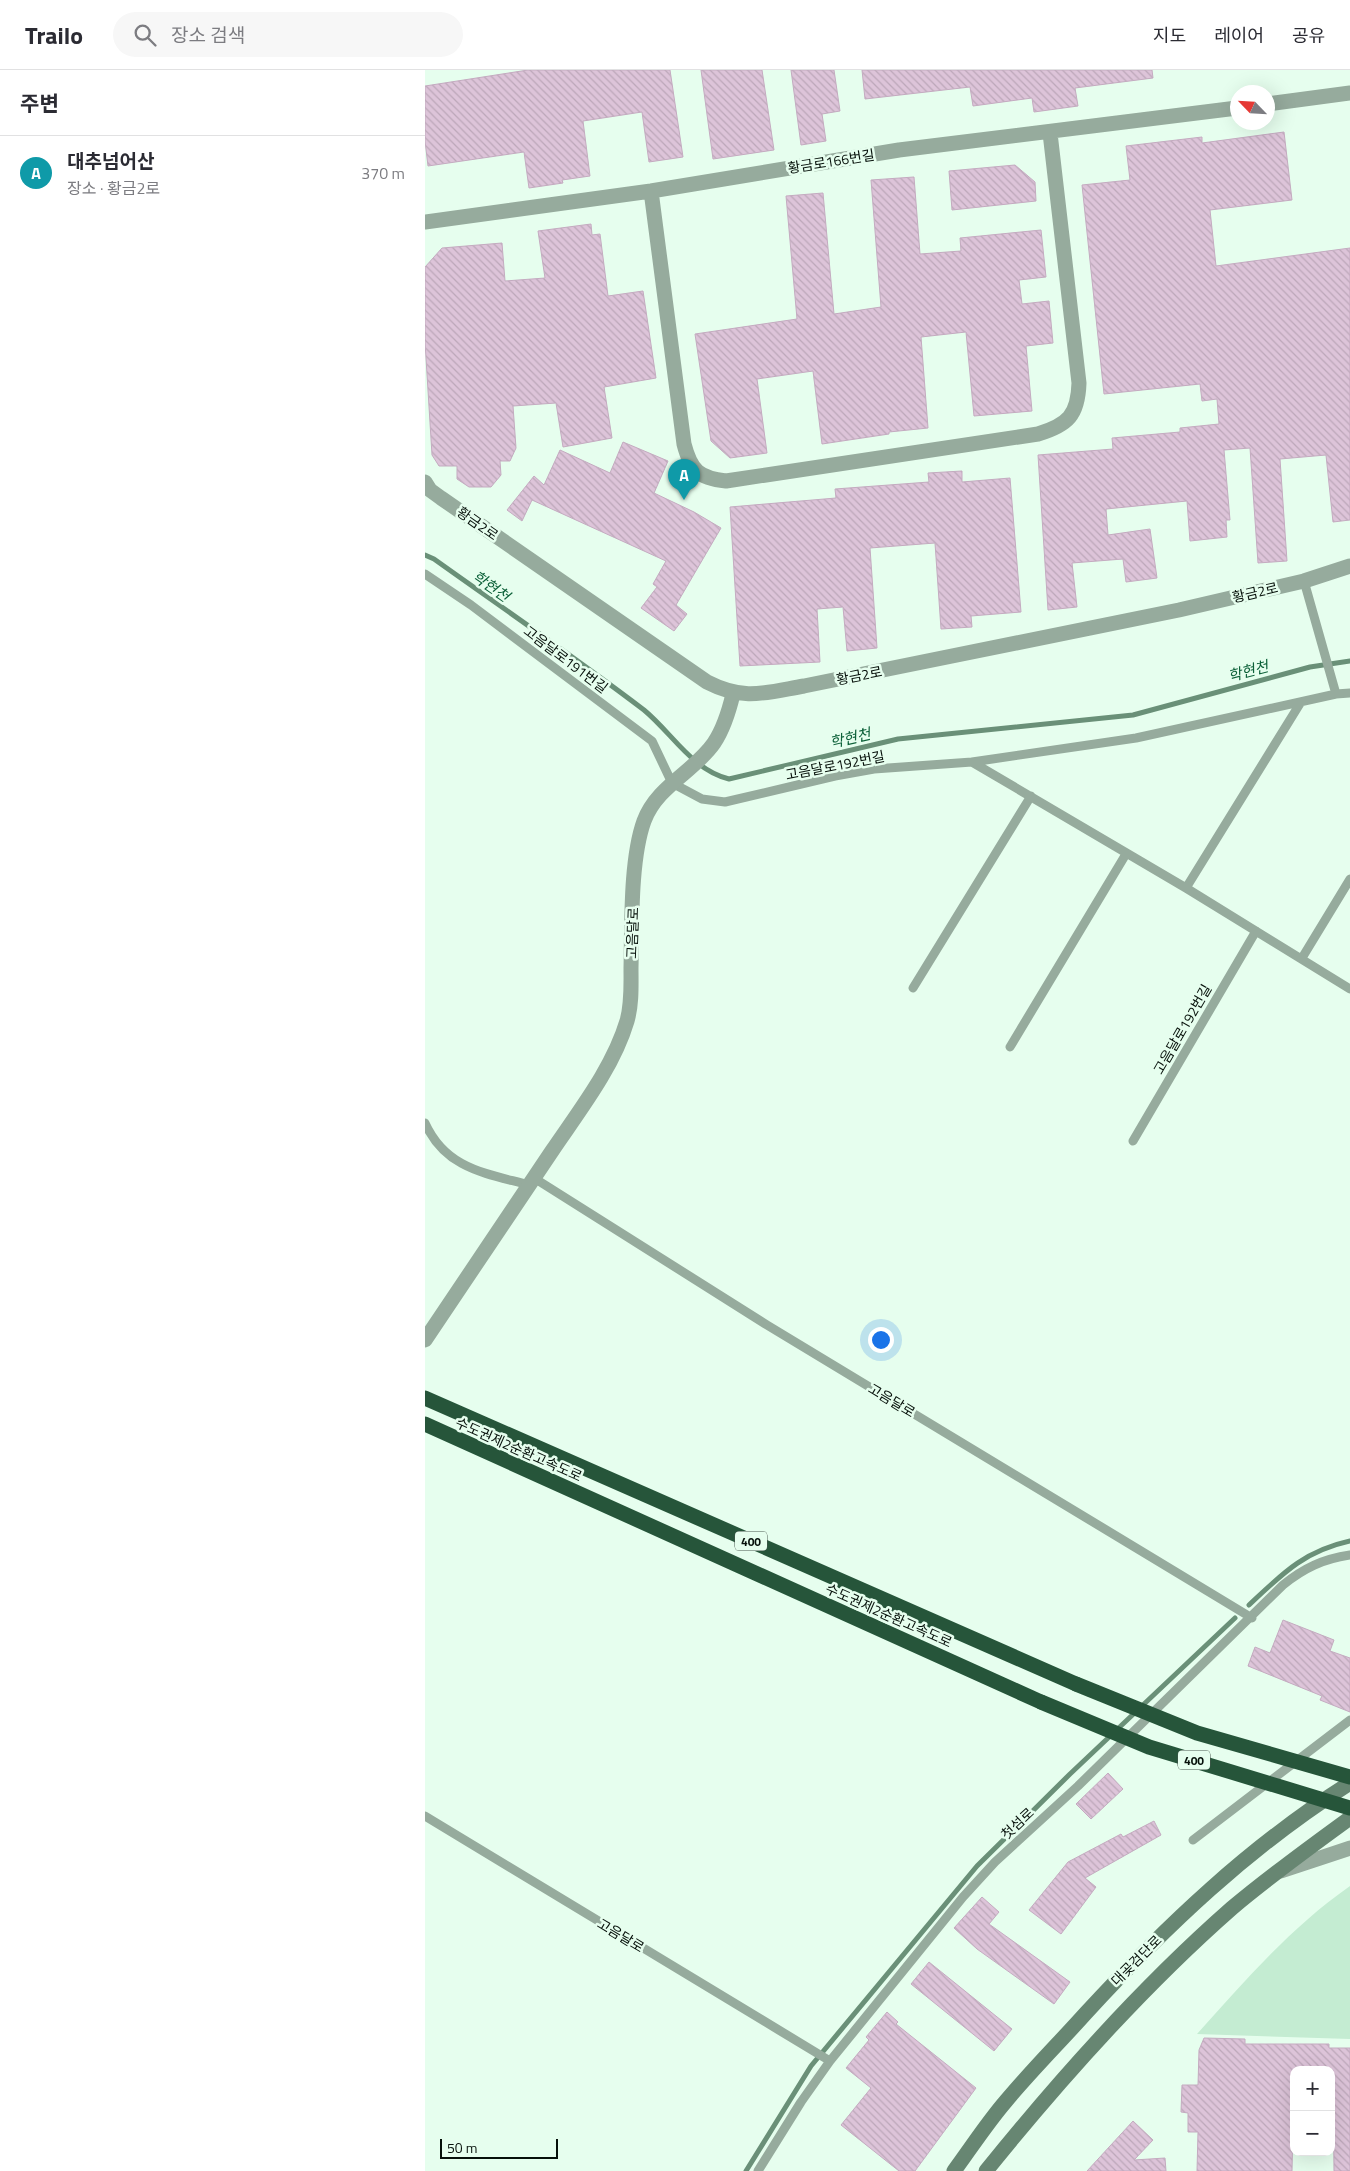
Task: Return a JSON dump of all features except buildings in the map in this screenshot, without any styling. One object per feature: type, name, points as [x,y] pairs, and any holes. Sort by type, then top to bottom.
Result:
[{"type":"highway","name":"수도권제2순환고속도로","points":[[425,1398],[1076,1684],[1197,1732],[1350,1777]]},
{"type":"highway","name":"수도권제2순환고속도로","points":[[425,1424],[1041,1702],[1149,1747],[1350,1808]]},
{"type":"main road","name":"대곶검단로","points":[[954,2171],[1005,2102],[1109,1987],[1173,1923],[1245,1857],[1305,1811],[1350,1782]]},
{"type":"main road","name":"대곶검단로","points":[[986,2171],[1039,2104],[1095,2043],[1186,1950],[1275,1873],[1350,1818]]},
{"type":"street","points":[[1275,103],[1350,94]]},
{"type":"street","name":"황금로166번길","points":[[425,222],[651,191],[899,150],[1050,133],[1230,109]]},
{"type":"street","points":[[651,191],[684,444],[693,468],[701,475],[726,481],[900,456],[1038,434],[1060,426],[1073,413],[1078,399],[1079,383],[1050,133]]},
{"type":"street","name":"황금2로","points":[[425,482],[430,490],[441,498],[699,676],[733,694],[750,695],[813,684],[1179,610],[1304,581],[1350,566]]},
{"type":"street","name":"고음달로","points":[[425,1340],[578,1112],[622,1038],[631,998],[633,904],[639,837],[649,810],[677,778],[705,752],[721,730],[733,694]]},
{"type":"street","points":[[1275,1873],[1350,1848]]},
{"type":"lane","name":"고음달로191번길","points":[[425,574],[510,633],[652,742],[677,778]]},
{"type":"lane","points":[[1304,581],[1336,694]]},
{"type":"lane","name":"고음달로192번길","points":[[677,778],[702,799],[725,802],[835,776],[874,769],[972,762],[1136,738],[1336,694],[1350,693]]},
{"type":"lane","points":[[1186,888],[1301,702]]},
{"type":"lane","points":[[972,762],[1186,888],[1350,989]]},
{"type":"lane","points":[[913,988],[1031,796]]},
{"type":"lane","points":[[1010,1047],[1126,854]]},
{"type":"lane","points":[[1302,958],[1350,879]]},
{"type":"lane","name":"고음달로192번길","points":[[1133,1141],[1256,931]]},
{"type":"lane","name":"고음달로","points":[[425,1123],[431,1137],[451,1158],[484,1173],[532,1181],[1252,1618]]},
{"type":"lane","name":"첫섬로","points":[[759,2171],[801,2102],[830,2061],[928,1937],[995,1862],[1078,1786],[1252,1618],[1283,1585],[1304,1568],[1322,1561],[1350,1555]]},
{"type":"lane","points":[[1193,1840],[1350,1720]]},
{"type":"lane","name":"고음달로","points":[[425,1816],[830,2061]]},
{"type":"green space","points":[[1350,1886],[1350,2039],[1197,2034],[1288,1937],[1328,1902]]},
{"type":"waterway","name":"학현천","points":[[425,555],[434,559],[540,634],[644,710],[683,750],[704,768],[729,779],[898,739],[1133,715],[1310,667],[1350,661]]},
{"type":"waterway","points":[[1249,1605],[1272,1583],[1307,1557],[1334,1545],[1350,1541]]},
{"type":"waterway","points":[[746,2171],[811,2066],[977,1866],[1070,1774],[1235,1618]]},
{"type":"place","name":"대추넘어산","points":[[684,500]]}]
